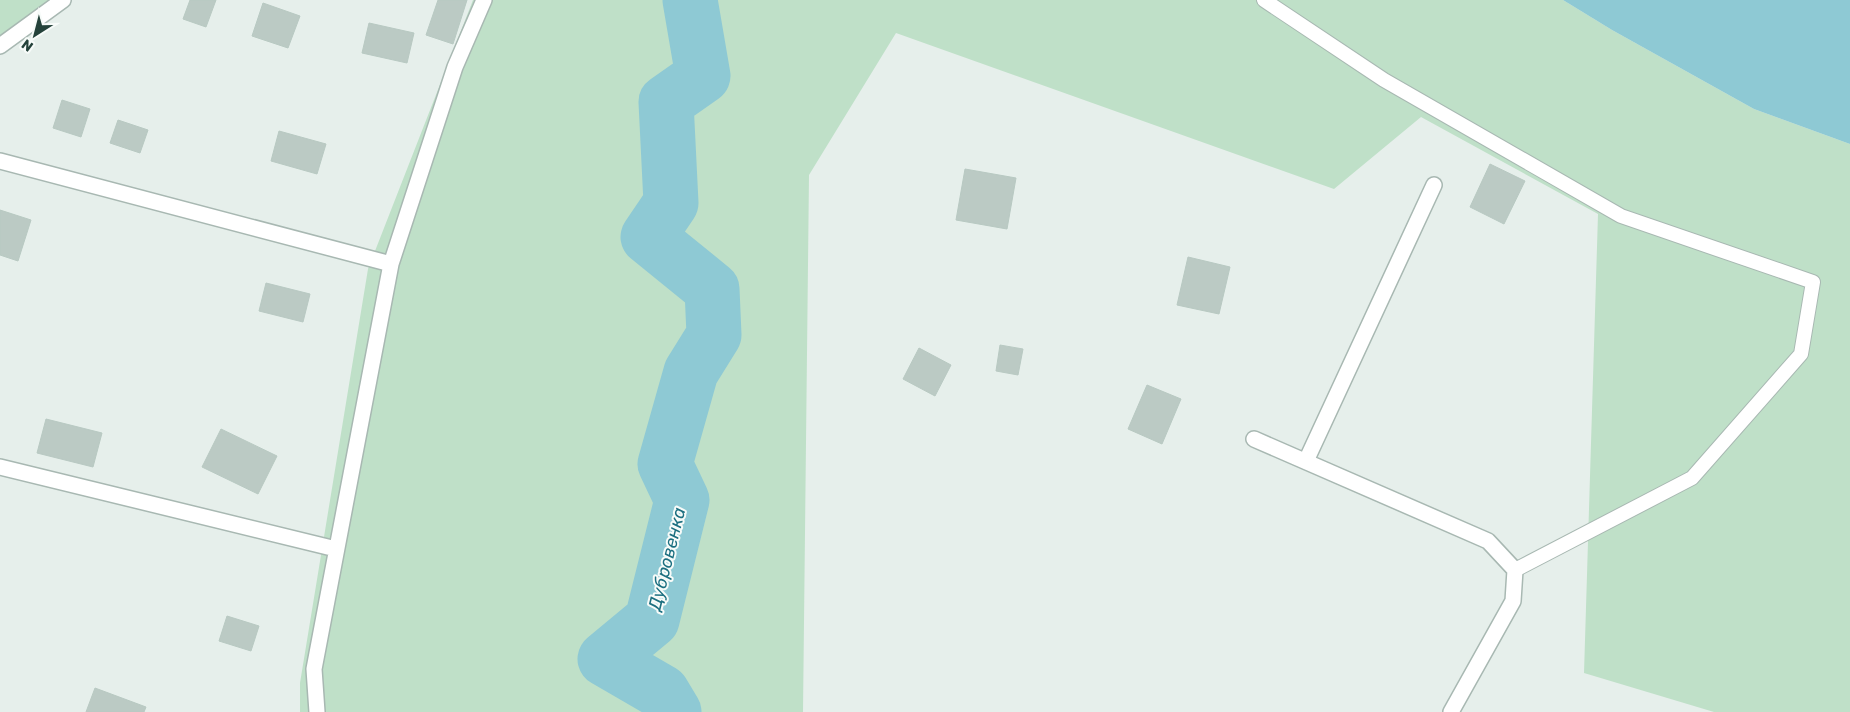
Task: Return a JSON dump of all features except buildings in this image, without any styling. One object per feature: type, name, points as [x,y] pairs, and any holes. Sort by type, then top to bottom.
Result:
[{"type":"street","points":[[0,46],[63,0]]},
{"type":"street","points":[[317,712],[314,669],[391,264],[455,67],[484,0]]},
{"type":"street","points":[[0,161],[391,264]]},
{"type":"street","points":[[1306,461],[1434,184]]},
{"type":"street","points":[[1254,439],[1488,541],[1515,570],[1513,601],[1451,712]]},
{"type":"street","points":[[0,467],[336,549]]},
{"type":"lane","points":[[1264,0],[1384,80],[1621,216],[1813,282],[1801,354],[1692,478],[1515,570]]},
{"type":"green space","points":[[0,0],[64,0],[0,40]]},
{"type":"green space","points":[[473,0],[1563,0],[1612,30],[1754,109],[1850,144],[1850,712],[1714,712],[1584,673],[1598,214],[1421,117],[1334,189],[896,33],[809,175],[803,712],[300,712],[300,683],[368,269]]},
{"type":"water","points":[[1563,0],[1850,0],[1850,144],[1754,109],[1612,30]]},
{"type":"waterway","name":"Дубровенка","points":[[674,712],[662,692],[605,659],[652,620],[682,500],[665,464],[691,372],[714,335],[712,289],[648,237],[671,203],[666,102],[703,76],[690,0]]}]
